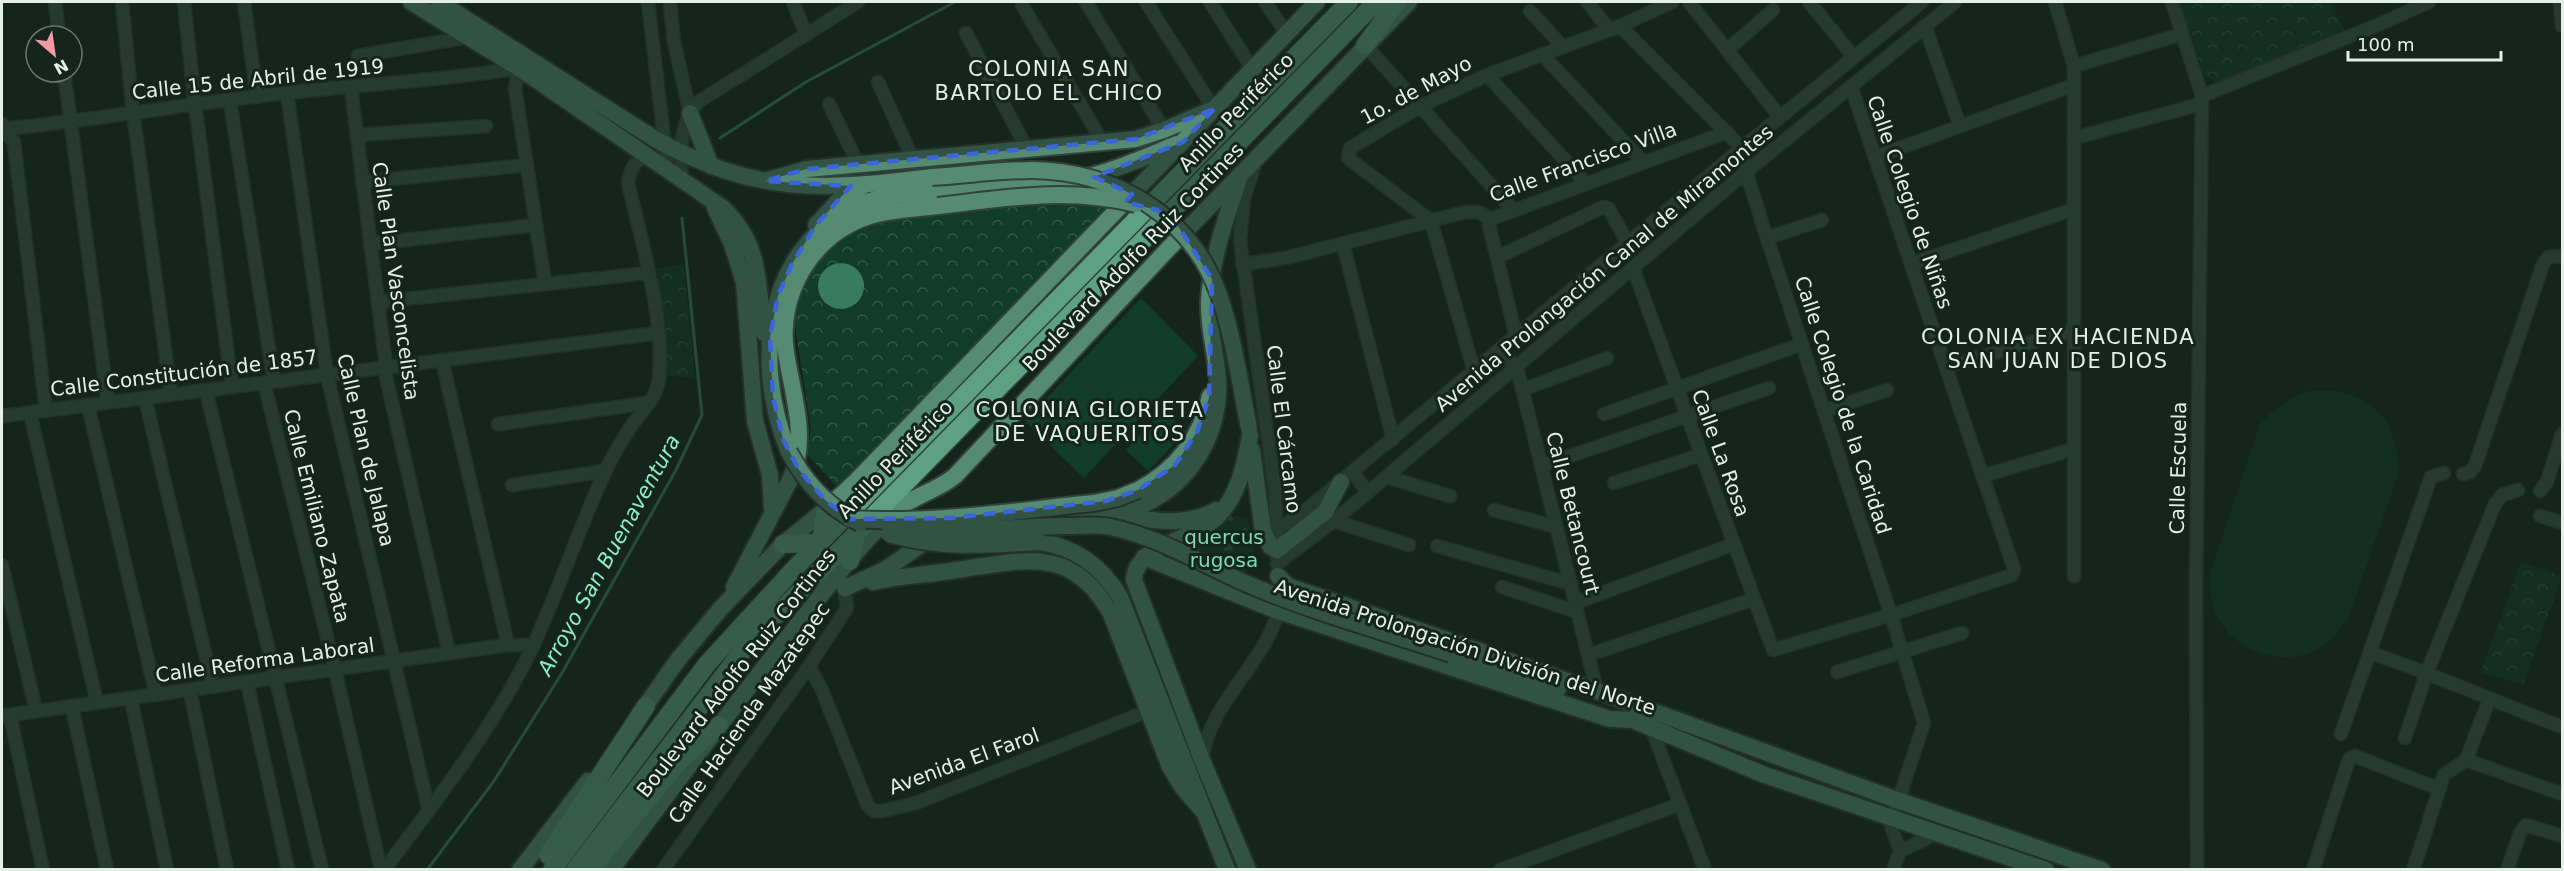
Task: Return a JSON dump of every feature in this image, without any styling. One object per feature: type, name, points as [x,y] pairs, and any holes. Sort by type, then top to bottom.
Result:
[{"type":"highway","name":"Anillo Periférico","points":[[552,870],[707,664],[820,542],[1349,2]]},
{"type":"highway","name":"Anillo Periférico","points":[[575,870],[747,645],[853,525],[1376,2]]},
{"type":"highway","points":[[1365,45],[1397,2]]},
{"type":"highway","points":[[783,544],[820,542],[826,509]]},
{"type":"highway","points":[[845,574],[853,525],[880,523]]},
{"type":"highway","points":[[540,870],[646,706]]},
{"type":"highway","points":[[590,870],[675,766],[719,725]]},
{"type":"main road","points":[[411,2],[519,68],[644,156],[710,199],[737,223],[756,262],[762,319],[779,425],[794,461],[814,489],[853,525],[930,544],[974,546],[1040,542],[1058,546],[1079,555],[1096,567],[1115,589],[1124,605],[1227,870]]},
{"type":"main road","points":[[439,2],[664,144],[733,175],[805,187],[866,185],[932,177],[1031,170],[1078,174],[1114,186],[1157,210],[1178,226],[1208,267],[1227,319],[1250,432],[1263,531],[1278,564],[1325,512],[1347,477]]},
{"type":"main road","name":"Boulevard Adolfo Ruiz Cortines","points":[[520,870],[646,706],[677,661],[721,608],[783,544],[826,509],[1317,2]]},
{"type":"main road","name":"Boulevard Adolfo Ruiz Cortines","points":[[611,870],[719,725],[820,596],[845,574],[880,523],[900,507],[937,489],[955,476],[1061,361],[1409,2]]},
{"type":"main road","points":[[765,182],[797,171],[1136,139],[1214,109]]},
{"type":"main road","points":[[690,113],[711,166]]},
{"type":"main road","points":[[798,255],[812,238],[830,223],[858,206],[882,198],[894,195],[1077,179],[1111,170],[1184,141]]},
{"type":"main road","points":[[845,574],[876,574],[928,538],[962,526],[1109,513],[1134,508],[1155,498],[1187,472],[1200,456],[1210,437],[1216,415],[1218,378],[1209,318],[1210,291],[1223,231],[1240,176]]},
{"type":"main road","points":[[771,374],[770,337],[774,308],[782,285],[816,225],[832,206],[866,185]]},
{"type":"main road","points":[[721,608],[791,478],[799,451],[800,434],[785,338],[789,304],[799,275],[819,246],[854,222],[880,213],[1042,194],[1082,194],[1157,210]]},
{"type":"main road","points":[[710,199],[732,244],[744,282],[755,421],[770,475],[773,494],[771,514]]},
{"type":"main road","points":[[880,523],[1094,503],[1118,498],[1138,490],[1175,465],[1197,432],[1209,398],[1214,352]]},
{"type":"main road","points":[[1248,870],[1202,760],[1135,585],[1135,570],[1144,557],[1166,544],[1189,536],[1209,524],[1223,510],[1234,494],[1243,470],[1250,432]]},
{"type":"main road","points":[[1109,513],[1152,520],[1186,521],[1214,512],[1234,494]]},
{"type":"main road","points":[[880,523],[950,532],[1040,526],[1107,526],[1153,538],[1190,554],[1225,575],[1260,590],[1614,708],[1632,720]]},
{"type":"main road","name":"Avenida Prolongación División del Norte","points":[[1144,557],[1298,617],[1610,719],[1632,720],[1760,773],[1893,817],[1966,833],[2102,870]]},
{"type":"main road","points":[[845,574],[911,574],[1029,561],[1050,563],[1069,569],[1090,584],[1105,603],[1170,767],[1183,788],[1202,810]]},
{"type":"main road","name":"Avenida Prolongación División del Norte","points":[[1278,564],[1288,586],[1597,691],[1897,800],[1941,827]]},
{"type":"main road","points":[[1298,617],[1297,605],[1308,593]]},
{"type":"main road","points":[[1760,773],[1771,754]]},
{"type":"main road","name":"Avenida Prolongación División del Norte","points":[[1966,833],[2046,870]]},
{"type":"street","points":[[55,2],[58,24]]},
{"type":"street","points":[[122,2],[133,112],[171,394]]},
{"type":"street","points":[[184,2],[232,387]]},
{"type":"street","points":[[244,2],[257,97]]},
{"type":"street","points":[[648,2],[664,144],[675,176]]},
{"type":"street","points":[[670,2],[674,42],[690,113]]},
{"type":"street","points":[[793,2],[806,34]]},
{"type":"street","points":[[675,176],[690,113],[702,99],[858,2]]},
{"type":"street","points":[[1086,2],[1164,130]]},
{"type":"street","points":[[1146,2],[1214,109]]},
{"type":"street","points":[[1210,2],[1253,70]]},
{"type":"street","points":[[1265,2],[1287,34]]},
{"type":"street","points":[[1587,2],[1742,147]]},
{"type":"street","name":"1o. de Mayo","points":[[1431,222],[1348,158],[1347,153],[1350,148],[1419,107],[1487,75],[1615,28],[1672,2]]},
{"type":"street","points":[[1689,2],[1780,117]]},
{"type":"street","points":[[1809,2],[1854,57]]},
{"type":"street","name":"Avenida Prolongación Canal de Miramontes","points":[[1276,531],[1347,477],[1742,147],[1923,2]]},
{"type":"street","name":"Avenida Prolongación Canal de Miramontes","points":[[1278,564],[1368,493],[1746,172],[1955,2]]},
{"type":"street","points":[[2055,2],[2074,66],[2074,576]]},
{"type":"street","name":"Calle Escuela","points":[[2172,2],[2201,100],[2196,588],[2197,870]]},
{"type":"street","points":[[2074,138],[2201,100],[2429,2]]},
{"type":"street","points":[[2560,2],[2562,26]]},
{"type":"street","points":[[1022,5],[1103,143]]},
{"type":"street","points":[[1726,50],[1773,10]]},
{"type":"street","points":[[1530,11],[1563,47]]},
{"type":"street","points":[[1925,26],[1959,126]]},
{"type":"street","points":[[966,33],[1027,149]]},
{"type":"street","points":[[2074,66],[2182,34]]},
{"type":"street","points":[[358,56],[468,37]]},
{"type":"street","points":[[1365,45],[1514,211]]},
{"type":"street","points":[[1542,54],[1643,162]]},
{"type":"street","points":[[519,68],[515,88],[545,283]]},
{"type":"street","name":"Calle 15 de Abril de 1919","points":[[2,129],[70,123],[133,112],[288,93],[351,88],[519,68]]},
{"type":"street","points":[[1487,75],[1586,183]]},
{"type":"street","points":[[878,82],[914,161]]},
{"type":"street","points":[[65,84],[108,402]]},
{"type":"street","points":[[1875,157],[2074,85]]},
{"type":"street","name":"Calle Colegio de Niñas","points":[[1851,86],[2014,569],[2012,574],[2006,577],[1891,615]]},
{"type":"street","name":"Calle Plan Vasconcelista","points":[[351,88],[386,377],[449,653]]},
{"type":"street","name":"Calle Plan de Jalapa","points":[[288,93],[327,375],[429,811]]},
{"type":"street","name":"Calle Emiliano Zapata","points":[[230,101],[269,381],[382,870]]},
{"type":"street","points":[[829,104],[858,164]]},
{"type":"street","points":[[2,124],[2,129],[14,142],[46,411]]},
{"type":"street","points":[[357,135],[486,126]]},
{"type":"street","name":"Calle Francisco Villa","points":[[1242,264],[1286,258],[1465,212],[1479,212],[1491,219],[1727,132]]},
{"type":"street","name":"Calle Colegio de la Caridad","points":[[1742,147],[1746,172],[1924,723],[1893,817]]},
{"type":"street","points":[[382,870],[429,811],[492,719],[534,645],[605,471],[619,446],[655,394],[659,380],[658,333],[648,273],[628,182],[629,172],[644,156]]},
{"type":"street","name":"Calle El Cárcamo","points":[[1202,760],[1212,725],[1270,633],[1278,610],[1280,594],[1275,489],[1240,240],[1242,212],[1257,158]]},
{"type":"street","points":[[362,182],[526,165]]},
{"type":"street","points":[[1498,257],[1603,207],[1613,213],[1628,243]]},
{"type":"street","points":[[1911,264],[2074,209]]},
{"type":"street","points":[[1491,219],[1489,225],[1516,336]]},
{"type":"street","points":[[1767,238],[1822,220]]},
{"type":"street","points":[[1431,222],[1474,371]]},
{"type":"street","points":[[370,244],[536,225]]},
{"type":"street","points":[[1343,244],[1393,439]]},
{"type":"street","points":[[2463,474],[2475,466],[2543,264],[2548,257],[2562,256]]},
{"type":"street","name":"Calle La Rosa","points":[[1633,268],[1773,650],[1891,615]]},
{"type":"street","points":[[378,302],[648,273]]},
{"type":"street","points":[[1946,367],[2074,330]]},
{"type":"street","name":"Calle Constitución de 1857","points":[[2,417],[386,366],[658,333]]},
{"type":"street","points":[[1604,414],[1802,344]]},
{"type":"street","points":[[1500,350],[1517,368]]},
{"type":"street","points":[[1522,390],[1607,358]]},
{"type":"street","points":[[442,360],[508,645]]},
{"type":"street","name":"Calle Betancourt","points":[[1517,368],[1597,691]]},
{"type":"street","points":[[1541,466],[1769,388]]},
{"type":"street","points":[[206,390],[322,870]]},
{"type":"street","points":[[1824,411],[1887,390]]},
{"type":"street","points":[[145,398],[213,687]]},
{"type":"street","points":[[498,424],[647,403]]},
{"type":"street","points":[[88,405],[156,695]]},
{"type":"street","points":[[30,413],[97,703]]},
{"type":"street","points":[[2541,491],[2547,482],[2562,434]]},
{"type":"street","points":[[1982,476],[2074,449]]},
{"type":"street","points":[[1614,483],[1701,455]]},
{"type":"street","points":[[512,485],[605,471]]},
{"type":"street","points":[[2341,734],[2431,477],[2444,472]]},
{"type":"street","points":[[1347,477],[1368,493]]},
{"type":"street","points":[[1387,477],[1450,496]]},
{"type":"street","points":[[2405,738],[2427,672],[2495,504],[2502,495],[2518,490]]},
{"type":"street","points":[[1494,510],[1556,527]]},
{"type":"street","points":[[2540,516],[2562,523]]},
{"type":"street","points":[[1334,521],[1408,545]]},
{"type":"street","points":[[1503,586],[1576,607],[1734,544]]},
{"type":"street","points":[[1437,546],[1571,584]]},
{"type":"street","points":[[2,565],[36,711]]},
{"type":"street","name":"Calle Hacienda Mazatepec","points":[[663,870],[809,666],[847,608],[845,574]]},
{"type":"street","points":[[1588,655],[1754,598]]},
{"type":"street","points":[[1837,672],[1962,633]]},
{"type":"street","name":"Calle Reforma Laboral","points":[[6,715],[508,645],[534,645]]},
{"type":"street","points":[[2371,653],[2427,672],[2489,700],[2562,727]]},
{"type":"street","name":"Avenida El Farol","points":[[809,666],[822,690],[868,806],[874,811],[884,811],[916,802],[1148,711]]},
{"type":"street","points":[[247,682],[288,870]]},
{"type":"street","points":[[190,691],[227,870]]},
{"type":"street","points":[[131,699],[167,870]]},
{"type":"street","points":[[2413,870],[2444,775],[2466,760],[2489,700]]},
{"type":"street","points":[[72,707],[107,870]]},
{"type":"street","points":[[6,715],[43,870]]},
{"type":"street","points":[[1652,730],[1705,870]]},
{"type":"street","points":[[2313,870],[2349,759],[2355,756],[2439,789]]},
{"type":"street","points":[[2466,760],[2562,794]]},
{"type":"street","points":[[1500,870],[1680,804]]},
{"type":"street","points":[[1893,817],[1891,826],[1900,851],[1893,870]]},
{"type":"street","points":[[2507,870],[2520,833],[2526,825],[2562,836]]},
{"type":"street","points":[[1900,851],[1926,838],[1941,827]]},
{"type":"highlighted area","points":[[1214,109],[1183,142],[1094,177],[1132,194],[1125,202],[1157,210],[1178,226],[1212,279],[1209,398],[1197,432],[1175,465],[1138,490],[1106,501],[950,518],[850,519],[825,500],[799,470],[783,439],[773,397],[770,337],[778,296],[792,264],[816,225],[851,186],[765,181],[807,169],[1136,139]]},
{"type":"green space","points":[[2180,2],[2331,2],[2345,31],[2216,83],[2202,72]]},
{"type":"green space","points":[[1065,202],[1110,209],[839,489],[807,454],[811,428],[794,320],[803,287],[820,258],[844,238],[881,219]]},
{"type":"green space","points":[[684,264],[695,379],[664,375],[655,269]]},
{"type":"green space","points":[[1141,298],[1198,356],[1084,478],[1025,421]]},
{"type":"green space","points":[[2312,390],[2349,394],[2364,400],[2376,409],[2385,420],[2392,435],[2397,451],[2399,471],[2349,617],[2333,637],[2321,647],[2307,654],[2276,657],[2246,647],[2223,626],[2212,602],[2211,571],[2260,425],[2283,404]]},
{"type":"green space","points":[[1164,410],[1186,431],[1148,471],[1126,450]]},
{"type":"green space","name":"quercus rugosa","points":[[1226,514],[1247,518],[1256,563],[1233,582],[1160,558],[1165,550]]},
{"type":"green space","points":[[2521,562],[2562,576],[2523,685],[2481,672]]},
{"type":"shaded area","points":[[841,263],[857,270],[864,286],[857,302],[841,309],[825,302],[818,286],[825,270]]},
{"type":"waterway","name":"Arroyo San Buenaventura","points":[[720,138],[806,82],[955,2]]},
{"type":"waterway","name":"Arroyo San Buenaventura","points":[[427,870],[494,781],[562,673],[676,470],[702,415],[682,218]]},
{"type":"district","name":"COLONIA SAN BARTOLO EL CHICO","points":[[1049,81]]},
{"type":"district","name":"COLONIA EX HACIENDA SAN JUAN DE DIOS","points":[[2058,349]]},
{"type":"district","name":"COLONIA GLORIETA DE VAQUERITOS","points":[[1090,422]]}]
